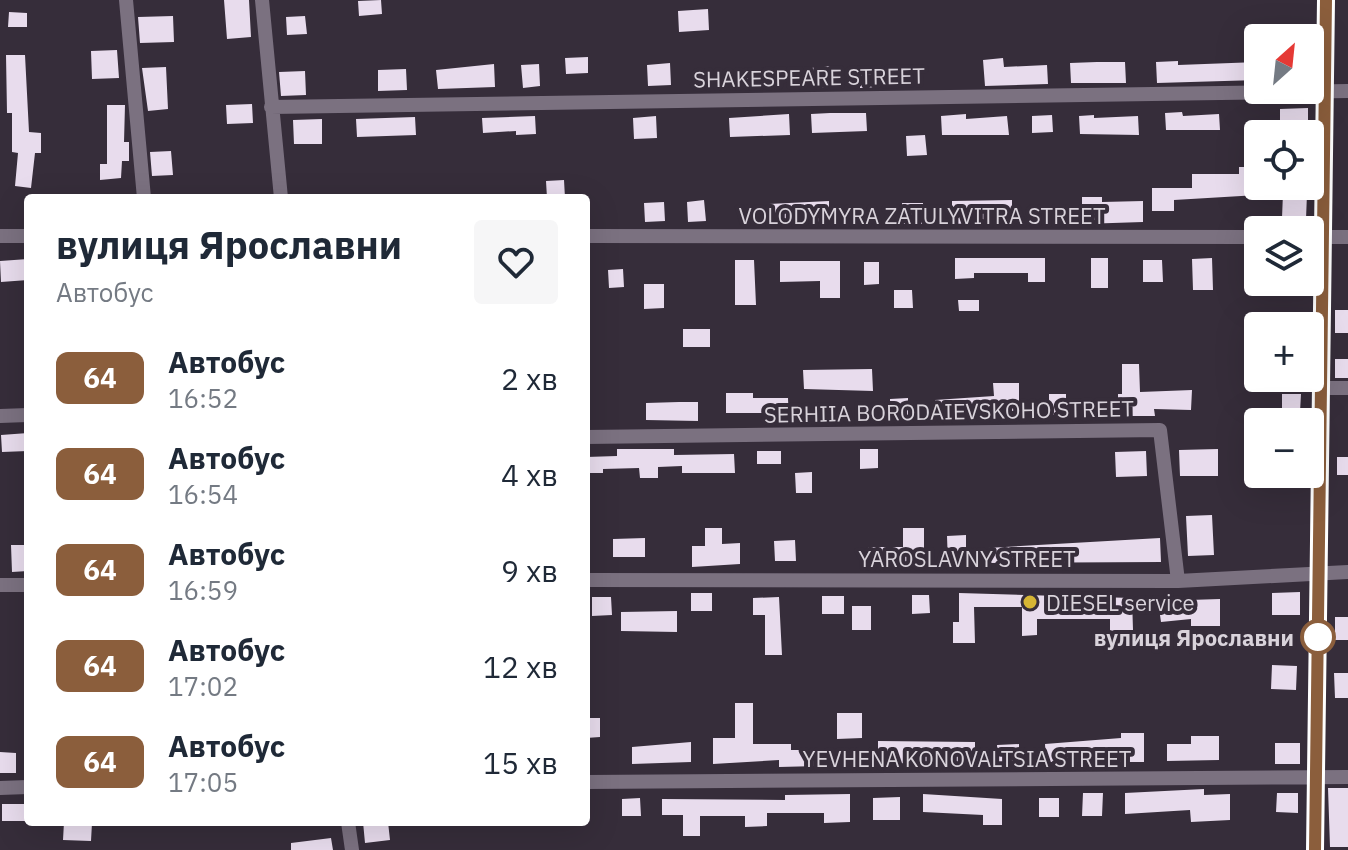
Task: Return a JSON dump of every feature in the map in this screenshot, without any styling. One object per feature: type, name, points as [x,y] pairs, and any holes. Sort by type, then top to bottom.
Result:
[{"type":"street","points":[[126,0],[144,194]]},
{"type":"street","points":[[262,0],[281,194]]},
{"type":"street","points":[[1318,216],[1326,91],[1326,0]]},
{"type":"street","name":"SHAKESPEARE STREET","points":[[271,107],[1348,91]]},
{"type":"street","points":[[0,236],[24,236]]},
{"type":"street","name":"VOLODYMYRA ZATULYVITRA STREET","points":[[590,236],[1244,237]]},
{"type":"street","points":[[1324,237],[1348,237]]},
{"type":"street","points":[[1324,388],[1348,388]]},
{"type":"street","points":[[1315,850],[1322,392]]},
{"type":"street","points":[[0,416],[24,415]]},
{"type":"street","name":"SERHIIA BORODAIEVSKOHO STREET","points":[[590,437],[1160,430],[1178,581]]},
{"type":"street","name":"YAROSLAVNY STREET","points":[[590,580],[1178,581],[1348,572]]},
{"type":"street","points":[[0,585],[24,585]]},
{"type":"street","name":"YEVHENA KONOVALTSIA STREET","points":[[590,782],[1348,777]]},
{"type":"street","points":[[0,788],[24,787]]},
{"type":"street","points":[[349,826],[352,850]]},
{"type":"building","points":[[224,0],[249,0],[251,37],[227,39]]},
{"type":"building","points":[[381,0],[382,14],[359,16],[358,1]]},
{"type":"building","points":[[708,9],[709,30],[679,32],[678,11]]},
{"type":"building","points":[[9,12],[27,13],[27,27],[8,27]]},
{"type":"building","points":[[173,16],[174,42],[140,43],[138,17]]},
{"type":"building","points":[[305,16],[307,34],[287,35],[286,17]]},
{"type":"building","points":[[117,50],[119,78],[92,79],[91,51]]},
{"type":"building","points":[[6,55],[25,55],[29,132],[41,133],[41,153],[35,153],[31,188],[15,186],[18,153],[12,152],[12,113],[7,113]]},
{"type":"building","points":[[588,57],[588,73],[566,74],[565,58]]},
{"type":"building","points":[[1003,58],[1004,67],[1047,65],[1048,84],[985,86],[983,60]]},
{"type":"building","points":[[1178,61],[1178,65],[1244,63],[1244,80],[1157,83],[1156,62]]},
{"type":"building","points":[[1125,62],[1126,83],[1071,83],[1070,63]]},
{"type":"building","points":[[670,63],[671,85],[648,86],[647,65]]},
{"type":"building","points":[[494,64],[495,87],[438,89],[436,70]]},
{"type":"building","points":[[539,64],[540,86],[523,88],[521,65]]},
{"type":"building","points":[[832,66],[833,87],[813,88],[811,68]]},
{"type":"building","points":[[879,66],[880,87],[860,88],[859,68]]},
{"type":"building","points":[[166,67],[168,109],[148,111],[142,68]]},
{"type":"building","points":[[406,69],[407,90],[378,91],[378,70]]},
{"type":"building","points":[[305,71],[306,95],[281,96],[279,72]]},
{"type":"building","points":[[762,73],[763,85],[732,87],[731,75]]},
{"type":"building","points":[[252,104],[253,123],[227,124],[226,105]]},
{"type":"building","points":[[107,105],[125,105],[124,142],[129,142],[129,161],[122,161],[121,178],[100,180],[100,164],[107,164]]},
{"type":"building","points":[[1308,108],[1308,120],[1280,120],[1280,109]]},
{"type":"building","points":[[1182,112],[1183,116],[1219,114],[1220,130],[1166,130],[1165,113]]},
{"type":"building","points":[[866,113],[867,131],[812,133],[811,114]]},
{"type":"building","points":[[789,114],[790,135],[730,137],[729,118]]},
{"type":"building","points":[[966,114],[966,119],[1007,116],[1009,135],[942,135],[941,116]]},
{"type":"building","points":[[1052,115],[1053,132],[1032,133],[1032,116]]},
{"type":"building","points":[[1094,115],[1094,118],[1138,116],[1139,135],[1080,134],[1079,116]]},
{"type":"building","points":[[535,116],[536,134],[516,135],[516,131],[483,133],[482,118]]},
{"type":"building","points":[[656,116],[657,138],[634,139],[633,118]]},
{"type":"building","points":[[415,117],[416,135],[357,137],[356,119]]},
{"type":"building","points":[[322,119],[322,144],[294,144],[293,120]]},
{"type":"building","points":[[925,135],[927,155],[907,156],[906,136]]},
{"type":"building","points":[[171,151],[173,175],[152,176],[150,152]]},
{"type":"building","points":[[1239,167],[1244,167],[1244,196],[1174,200],[1174,211],[1152,211],[1152,188],[1192,188],[1192,174],[1239,174]]},
{"type":"building","points":[[564,180],[565,194],[547,194],[546,181]]},
{"type":"building","points":[[1082,197],[1102,197],[1102,202],[1143,201],[1143,222],[1082,224]]},
{"type":"building","points":[[704,200],[706,221],[688,222],[687,202]]},
{"type":"building","points":[[1012,200],[1012,222],[952,224],[952,201]]},
{"type":"building","points":[[1283,200],[1307,200],[1306,216],[1282,216]]},
{"type":"building","points":[[829,201],[829,221],[770,224],[769,204]]},
{"type":"building","points":[[664,202],[665,221],[645,222],[644,203]]},
{"type":"building","points":[[902,203],[923,203],[923,224],[903,224]]},
{"type":"building","points":[[955,258],[1045,258],[1045,282],[1028,282],[1028,273],[974,273],[974,278],[955,279]]},
{"type":"building","points":[[1091,258],[1108,258],[1108,288],[1091,288]]},
{"type":"building","points":[[1212,258],[1213,290],[1193,290],[1192,259]]},
{"type":"building","points":[[24,259],[24,280],[1,282],[0,261]]},
{"type":"building","points":[[735,260],[754,260],[756,305],[735,305]]},
{"type":"building","points":[[1143,260],[1162,260],[1163,282],[1143,282]]},
{"type":"building","points":[[780,261],[840,261],[840,298],[820,298],[820,281],[780,282]]},
{"type":"building","points":[[864,262],[879,262],[879,284],[864,285]]},
{"type":"building","points":[[623,269],[624,287],[609,288],[608,270]]},
{"type":"building","points":[[644,284],[664,284],[664,308],[644,309]]},
{"type":"building","points":[[894,290],[912,290],[913,308],[894,308]]},
{"type":"building","points":[[958,300],[979,300],[979,311],[959,311]]},
{"type":"building","points":[[1335,310],[1348,310],[1348,333],[1335,333]]},
{"type":"building","points":[[683,329],[710,329],[710,347],[683,347]]},
{"type":"building","points":[[1335,359],[1348,359],[1348,378],[1335,378]]},
{"type":"building","points":[[1122,364],[1139,364],[1140,392],[1192,390],[1191,410],[1154,409],[1155,416],[1093,416],[1093,400],[1118,400],[1118,394],[1122,394]]},
{"type":"building","points":[[872,369],[873,391],[804,389],[803,370]]},
{"type":"building","points":[[993,383],[1019,383],[1019,411],[981,411],[981,416],[935,418],[935,400],[994,396]]},
{"type":"building","points":[[726,393],[753,393],[753,398],[788,398],[789,424],[768,424],[768,413],[726,413]]},
{"type":"building","points":[[1049,394],[1066,394],[1066,415],[1049,415]]},
{"type":"building","points":[[1282,394],[1301,394],[1300,408],[1282,408]]},
{"type":"building","points":[[908,398],[908,418],[890,418],[890,399]]},
{"type":"building","points":[[698,402],[698,421],[646,420],[646,403]]},
{"type":"building","points":[[24,433],[24,451],[2,452],[1,435]]},
{"type":"building","points":[[617,449],[674,449],[674,455],[734,454],[735,473],[682,473],[682,466],[658,467],[658,478],[640,478],[639,468],[603,469],[603,473],[590,473],[590,457],[617,456]]},
{"type":"building","points":[[860,449],[878,449],[878,468],[860,469]]},
{"type":"building","points":[[1218,449],[1218,476],[1180,476],[1179,450]]},
{"type":"building","points":[[757,451],[781,451],[781,464],[757,464]]},
{"type":"building","points":[[1146,451],[1147,476],[1116,477],[1115,452]]},
{"type":"building","points":[[1337,457],[1348,457],[1348,475],[1337,475]]},
{"type":"building","points":[[812,472],[812,493],[796,493],[795,473]]},
{"type":"building","points":[[1212,515],[1214,555],[1188,556],[1186,516]]},
{"type":"building","points":[[705,528],[722,528],[722,544],[740,543],[740,564],[692,567],[692,546],[705,546]]},
{"type":"building","points":[[903,528],[924,528],[924,562],[868,565],[868,547],[903,547]]},
{"type":"building","points":[[966,535],[966,565],[948,565],[947,536]]},
{"type":"building","points":[[645,538],[645,557],[613,557],[613,539]]},
{"type":"building","points":[[1160,538],[1161,562],[988,563],[988,548]]},
{"type":"building","points":[[795,540],[796,561],[775,561],[774,541]]},
{"type":"building","points":[[11,545],[24,545],[24,571],[12,572]]},
{"type":"building","points":[[1300,592],[1300,615],[1272,615],[1272,593]]},
{"type":"building","points":[[691,593],[712,593],[712,611],[691,611]]},
{"type":"building","points":[[959,593],[1132,598],[1133,630],[1110,631],[1110,619],[1037,619],[1037,635],[1022,636],[1022,607],[974,607],[975,643],[953,643],[953,622],[959,622]]},
{"type":"building","points":[[912,595],[929,595],[930,613],[912,614]]},
{"type":"building","points":[[822,596],[844,596],[844,614],[822,614]]},
{"type":"building","points":[[592,597],[611,597],[612,615],[592,616]]},
{"type":"building","points":[[779,597],[782,655],[765,655],[765,615],[753,615],[753,598]]},
{"type":"building","points":[[1220,599],[1220,626],[1191,626],[1191,619],[1161,622],[1158,601]]},
{"type":"building","points":[[852,606],[871,606],[871,630],[852,630]]},
{"type":"building","points":[[677,611],[677,632],[621,631],[621,612]]},
{"type":"building","points":[[1335,617],[1348,617],[1348,640],[1335,640]]},
{"type":"building","points":[[1272,665],[1297,666],[1296,690],[1271,689]]},
{"type":"building","points":[[1334,673],[1348,673],[1348,698],[1335,698]]},
{"type":"building","points":[[735,703],[753,703],[753,744],[791,744],[791,750],[817,750],[818,766],[779,767],[779,760],[713,764],[713,738],[735,738]]},
{"type":"building","points":[[837,713],[862,713],[862,738],[837,739]]},
{"type":"building","points":[[590,718],[600,718],[600,737],[590,738]]},
{"type":"building","points":[[1121,733],[1144,733],[1144,762],[1046,762],[1045,744],[1121,738]]},
{"type":"building","points":[[1191,736],[1219,736],[1219,760],[1167,761],[1167,744],[1191,744]]},
{"type":"building","points":[[878,741],[975,742],[975,764],[878,763]]},
{"type":"building","points":[[691,742],[691,762],[632,764],[632,747]]},
{"type":"building","points":[[1275,743],[1300,743],[1300,764],[1275,764]]},
{"type":"building","points":[[1019,744],[1019,763],[998,763],[997,745]]},
{"type":"building","points":[[0,752],[16,753],[16,773],[0,773]]},
{"type":"building","points":[[1328,788],[1348,788],[1348,847],[1330,847]]},
{"type":"building","points":[[1204,789],[1204,795],[1230,794],[1230,820],[1191,822],[1190,810],[1125,814],[1125,793]]},
{"type":"building","points":[[1083,793],[1103,793],[1102,816],[1082,816]]},
{"type":"building","points":[[1277,793],[1298,793],[1298,813],[1276,812]]},
{"type":"building","points":[[850,794],[850,822],[824,823],[824,813],[767,813],[767,826],[745,827],[745,816],[700,816],[700,836],[683,836],[683,815],[662,815],[662,799],[785,800],[785,795]]},
{"type":"building","points":[[923,794],[1002,799],[1002,825],[983,825],[983,815],[923,812]]},
{"type":"building","points":[[900,797],[900,820],[873,820],[873,798]]},
{"type":"building","points":[[640,798],[641,816],[622,816],[622,799]]},
{"type":"building","points":[[1039,798],[1059,798],[1059,817],[1039,817]]},
{"type":"building","points":[[2,804],[24,804],[24,821],[2,821]]},
{"type":"building","points":[[64,826],[92,826],[91,841],[63,840]]},
{"type":"building","points":[[363,826],[388,826],[390,840],[365,843]]},
{"type":"building","points":[[331,838],[333,850],[291,850],[291,843]]},
{"type":"bus line","name":"64","points":[[1315,850],[1326,0]]},
{"type":"place","name":"DIESEL service","points":[[1030,602]]},
{"type":"place","name":"вулиця Ярославни","points":[[1318,637]]}]
